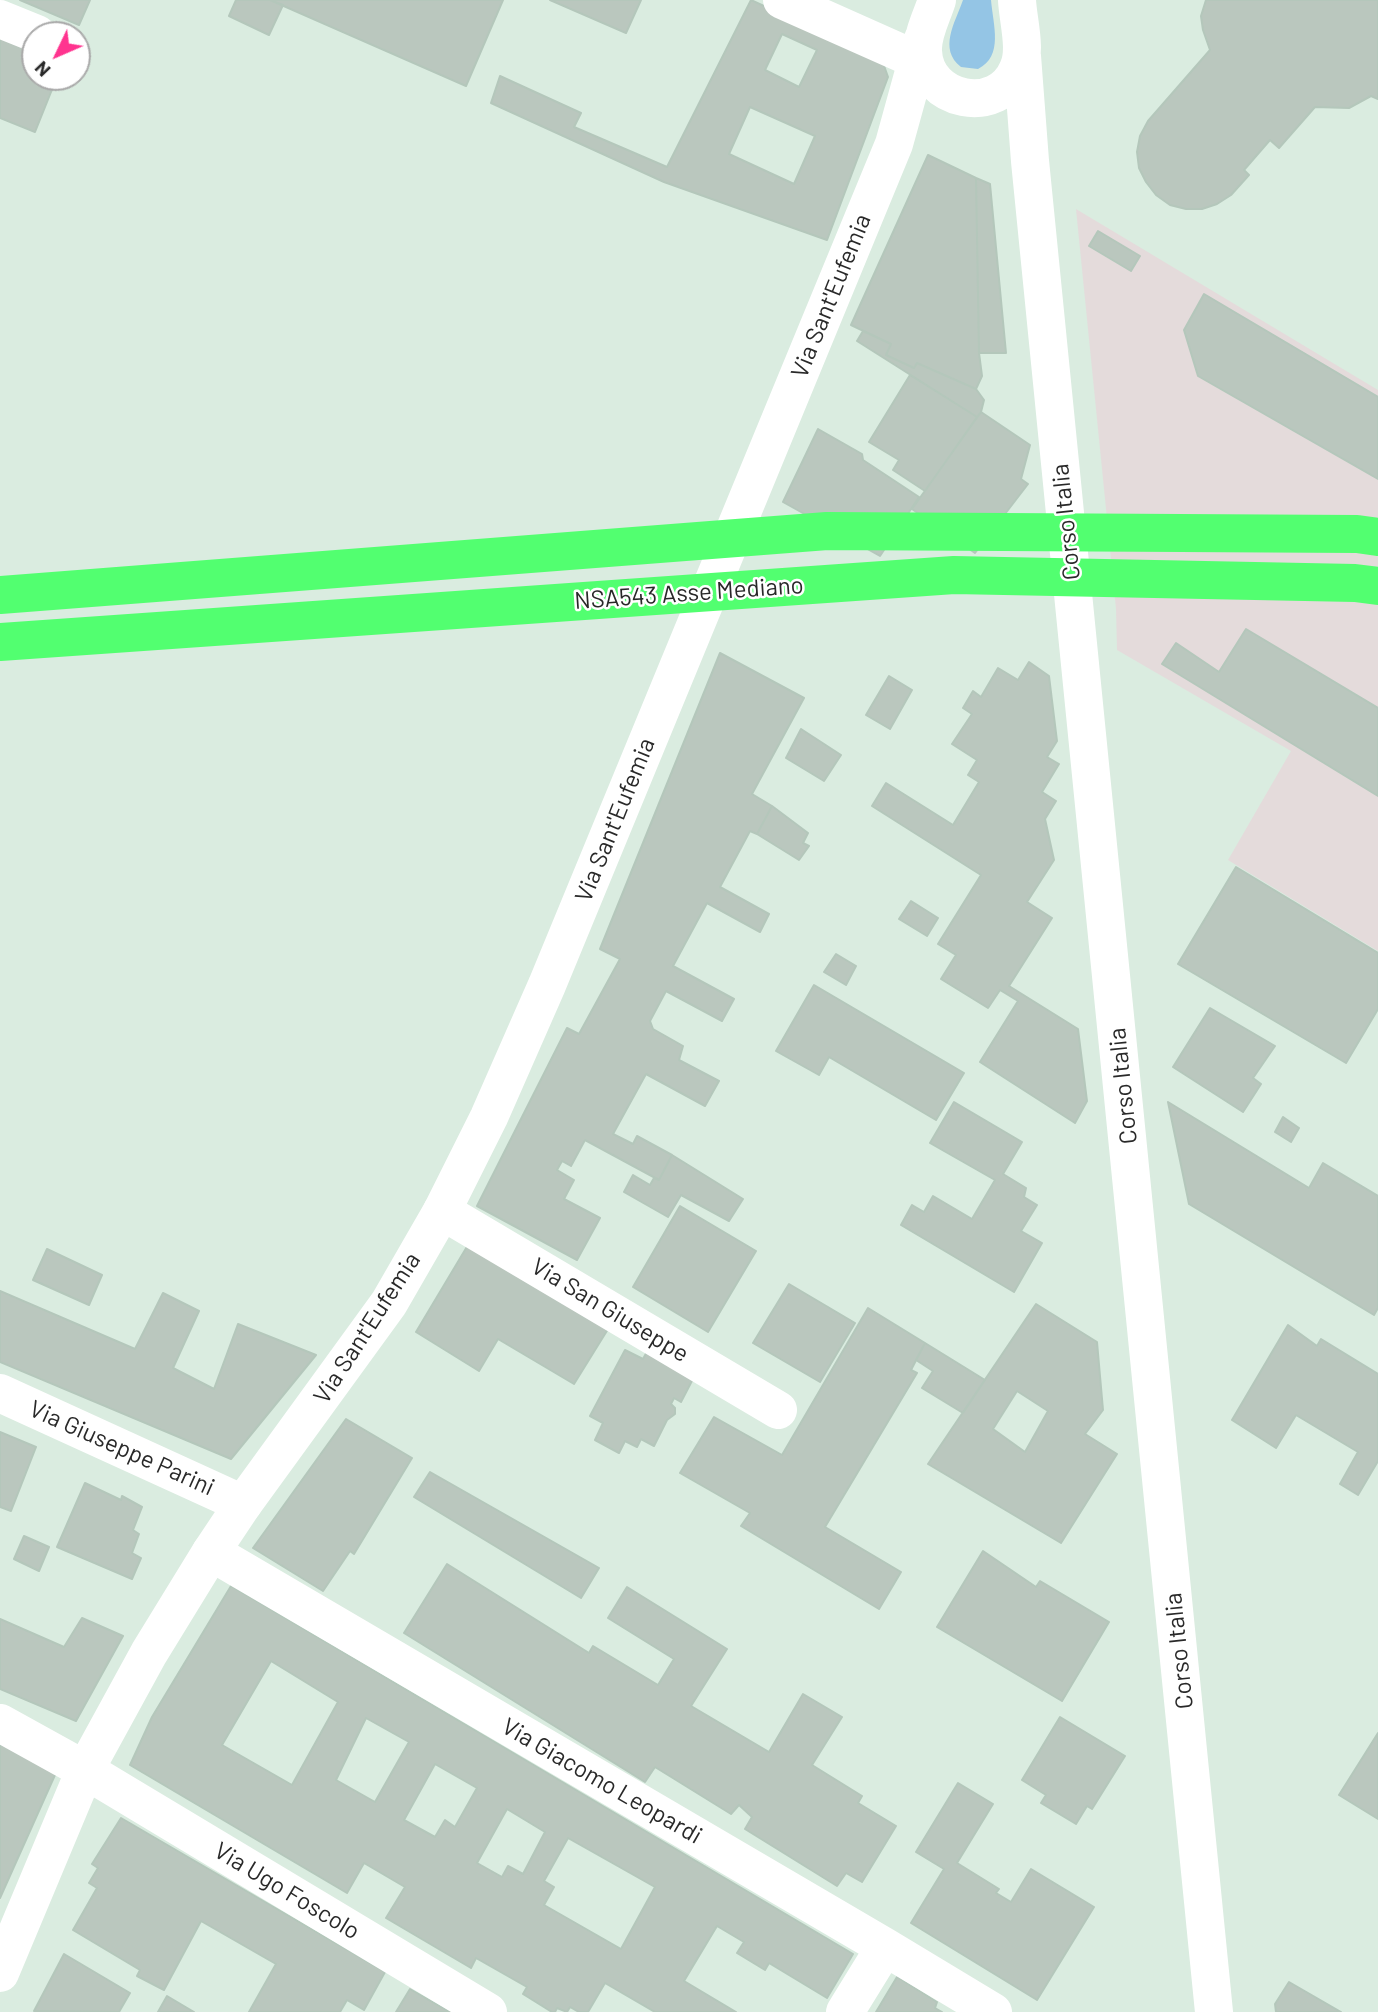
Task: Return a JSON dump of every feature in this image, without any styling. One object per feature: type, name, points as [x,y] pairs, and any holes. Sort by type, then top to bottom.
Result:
[{"type":"highway","name":"NSA543 Asse Mediano","points":[[0,594],[827,531],[1357,534],[1378,537]]},
{"type":"highway","name":"NSA543 Asse Mediano","points":[[0,642],[954,575],[1355,583],[1378,586]]},
{"type":"street","points":[[782,0],[920,50]]},
{"type":"street","points":[[937,0],[920,50],[931,78],[941,88],[972,99],[1014,140],[1030,161]]},
{"type":"street","name":"Corso Italia","points":[[1017,0],[1030,161],[1214,2012]]},
{"type":"street","points":[[0,19],[21,28]]},
{"type":"street","name":"Via Sant'Eufemia","points":[[0,1973],[85,1770],[149,1653],[243,1504],[389,1303],[442,1211],[489,1117],[547,985],[894,144],[920,50]]},
{"type":"street","points":[[894,144],[922,122],[972,99],[1003,89],[1012,80],[1022,56]]},
{"type":"street","name":"Via San Giuseppe","points":[[442,1211],[778,1410]]},
{"type":"street","name":"Via Giuseppe Parini","points":[[0,1393],[243,1504]]},
{"type":"street","name":"Via Giacomo Leopardi","points":[[211,1552],[993,2012]]},
{"type":"street","name":"Via Ugo Foscolo","points":[[0,1723],[85,1770],[488,2012]]},
{"type":"street","points":[[845,2012],[886,1947]]},
{"type":"shaded area","points":[[963,0],[991,0],[995,29],[994,48],[986,63],[978,69],[961,67],[950,52],[950,35]]},
{"type":"shaded area","points":[[1076,209],[1378,390],[1378,951],[1228,860],[1291,751],[1117,650],[1116,609]]},
{"type":"building","points":[[20,0],[90,0],[81,21],[70,21]]},
{"type":"building","points":[[236,0],[270,0],[283,5],[269,35],[229,16]]},
{"type":"building","points":[[270,0],[503,0],[466,86]]},
{"type":"building","points":[[550,0],[641,0],[626,33]]},
{"type":"building","points":[[751,0],[882,60],[888,77],[827,240],[664,182],[491,103],[500,76],[581,113],[574,127],[667,167]],"holes":[[[782,34],[817,50],[799,87],[765,70]],[[750,107],[815,136],[794,184],[729,154]]]},
{"type":"building","points":[[1206,0],[1378,0],[1378,99],[1371,96],[1349,108],[1315,107],[1279,148],[1270,140],[1244,170],[1249,175],[1231,195],[1202,209],[1186,209],[1170,205],[1156,195],[1139,168],[1137,152],[1140,136],[1148,121],[1210,50],[1201,16]]},
{"type":"building","points":[[0,37],[21,46],[21,91],[51,91],[35,132],[0,118]]},
{"type":"building","points":[[928,155],[976,178],[979,353],[982,376],[976,389],[917,363],[914,368],[886,355],[891,344],[851,325]]},
{"type":"building","points":[[976,178],[990,184],[1006,353],[979,353]]},
{"type":"building","points":[[1098,231],[1140,256],[1131,271],[1089,246]]},
{"type":"building","points":[[1204,294],[1378,397],[1378,479],[1198,376],[1184,330]]},
{"type":"building","points":[[863,331],[891,344],[886,355],[914,368],[917,363],[976,389],[984,400],[981,412],[977,417],[857,341]]},
{"type":"building","points":[[910,375],[977,417],[925,491],[893,470],[899,460],[869,442]]},
{"type":"building","points":[[981,412],[1030,445],[1021,479],[1028,484],[975,553],[912,509]]},
{"type":"building","points":[[818,429],[862,454],[863,460],[919,497],[880,556],[783,502]]},
{"type":"building","points":[[1246,629],[1378,708],[1378,796],[1162,664],[1176,643],[1219,672]]},
{"type":"building","points":[[720,653],[804,698],[752,794],[772,806],[757,834],[750,831],[720,887],[769,914],[760,932],[707,903],[673,966],[734,999],[722,1021],[666,991],[650,1021],[653,1029],[683,1046],[679,1060],[719,1081],[705,1106],[646,1074],[613,1134],[633,1144],[637,1136],[672,1155],[659,1180],[585,1140],[571,1166],[562,1161],[557,1170],[574,1180],[564,1199],[600,1218],[577,1260],[477,1206],[567,1028],[579,1034],[620,959],[600,949]]},
{"type":"building","points":[[1029,662],[1049,676],[1057,741],[1047,757],[1059,764],[1042,792],[1056,801],[1045,819],[1054,860],[1027,902],[1052,918],[1009,986],[1078,1029],[1087,1101],[1075,1123],[980,1062],[1018,1001],[1000,990],[988,1008],[941,979],[956,955],[938,944],[981,875],[872,806],[886,783],[953,825],[979,782],[968,775],[977,760],[952,744],[972,714],[963,708],[973,691],[981,697],[998,668],[1018,680]]},
{"type":"building","points":[[889,676],[912,690],[890,729],[866,715]]},
{"type":"building","points":[[801,729],[841,755],[824,781],[786,758]]},
{"type":"building","points":[[772,806],[808,833],[803,843],[809,846],[799,860],[757,834]]},
{"type":"building","points":[[1236,867],[1378,953],[1378,1009],[1346,1063],[1178,964]]},
{"type":"building","points":[[911,901],[938,918],[927,936],[899,919]]},
{"type":"building","points":[[836,954],[856,966],[846,985],[824,972]]},
{"type":"building","points":[[814,985],[964,1073],[936,1120],[829,1057],[819,1075],[776,1051]]},
{"type":"building","points":[[1210,1008],[1275,1046],[1253,1078],[1261,1084],[1243,1112],[1173,1067]]},
{"type":"building","points":[[954,1102],[1022,1142],[1003,1174],[1026,1188],[1024,1197],[1037,1205],[1021,1231],[1042,1243],[1014,1292],[901,1225],[912,1205],[924,1212],[933,1196],[972,1219],[995,1180],[930,1143]]},
{"type":"building","points":[[1168,1102],[1309,1188],[1323,1163],[1378,1196],[1378,1308],[1374,1315],[1189,1204]]},
{"type":"building","points":[[1283,1117],[1299,1128],[1291,1142],[1275,1132]]},
{"type":"building","points":[[672,1155],[743,1199],[729,1221],[681,1195],[668,1217],[624,1192],[633,1175],[650,1185],[654,1178],[659,1180]]},
{"type":"building","points":[[680,1206],[756,1251],[708,1332],[633,1287]]},
{"type":"building","points":[[468,1245],[613,1321],[574,1384],[498,1339],[479,1371],[416,1332]]},
{"type":"building","points":[[47,1249],[102,1275],[89,1305],[33,1280]]},
{"type":"building","points":[[789,1284],[855,1323],[820,1382],[753,1343]]},
{"type":"building","points":[[0,1291],[135,1349],[163,1293],[199,1311],[173,1368],[214,1389],[238,1324],[316,1355],[231,1459],[0,1362]]},
{"type":"building","points":[[1036,1304],[1097,1342],[1103,1410],[1085,1434],[1117,1454],[1061,1543],[928,1464]],"holes":[[[1017,1391],[1048,1411],[1025,1452],[993,1429]]]},
{"type":"building","points":[[868,1308],[925,1343],[911,1370],[917,1373],[825,1527],[901,1572],[879,1609],[741,1526],[750,1513],[680,1473],[714,1417],[782,1455]]},
{"type":"building","points":[[1288,1325],[1317,1346],[1321,1339],[1378,1374],[1378,1461],[1358,1495],[1340,1484],[1358,1452],[1296,1415],[1276,1448],[1232,1420]]},
{"type":"building","points":[[925,1343],[985,1380],[963,1413],[922,1388],[933,1371],[916,1360]]},
{"type":"building","points":[[649,1348],[695,1375],[681,1402],[674,1398],[671,1404],[675,1408],[675,1414],[667,1420],[654,1446],[641,1439],[637,1447],[625,1441],[619,1453],[595,1440],[603,1423],[590,1416],[625,1350],[643,1359]]},
{"type":"building","points":[[346,1419],[412,1458],[354,1554],[350,1551],[323,1591],[253,1548]]},
{"type":"building","points":[[0,1432],[36,1447],[11,1511],[0,1507]]},
{"type":"building","points":[[430,1472],[599,1568],[581,1598],[414,1497]]},
{"type":"building","points":[[85,1483],[121,1500],[122,1496],[142,1507],[133,1530],[139,1534],[132,1553],[141,1558],[132,1579],[57,1547]]},
{"type":"building","points":[[24,1536],[49,1547],[39,1571],[14,1559]]},
{"type":"building","points":[[983,1551],[1036,1587],[1040,1581],[1109,1622],[1062,1701],[937,1627]]},
{"type":"building","points":[[447,1564],[589,1653],[593,1646],[658,1685],[674,1659],[608,1618],[627,1587],[727,1649],[691,1706],[769,1752],[803,1694],[842,1717],[812,1765],[862,1796],[858,1803],[896,1826],[862,1882],[846,1873],[837,1886],[745,1829],[752,1817],[739,1805],[731,1814],[655,1767],[645,1782],[404,1633]]},
{"type":"building","points":[[231,1586],[853,1954],[827,1998],[769,1963],[765,1970],[737,1953],[744,1942],[717,1926],[684,1981],[736,2012],[655,2012],[605,1983],[588,2012],[579,2012],[570,2007],[567,2012],[557,2008],[552,2012],[523,1994],[527,1987],[476,1958],[471,1968],[386,1918],[405,1887],[364,1863],[347,1893],[130,1765],[152,1717]],"holes":[[[271,1661],[338,1702],[292,1785],[222,1745]],[[366,1718],[409,1742],[375,1802],[336,1780]],[[435,1764],[477,1788],[455,1827],[445,1820],[435,1837],[404,1820]],[[507,1809],[545,1832],[523,1874],[508,1866],[502,1877],[477,1863]],[[568,1838],[655,1887],[621,1949],[544,1905],[554,1887],[544,1881]]]},
{"type":"building","points":[[82,1618],[123,1636],[76,1721],[0,1689],[0,1619],[64,1647]]},
{"type":"building","points":[[1060,1717],[1125,1756],[1092,1809],[1087,1806],[1076,1824],[1041,1803],[1046,1795],[1022,1780]]},
{"type":"building","points":[[1378,1733],[1378,1819],[1339,1795]]},
{"type":"building","points":[[0,1740],[59,1766],[0,1898]]},
{"type":"building","points":[[958,1783],[993,1804],[957,1863],[999,1889],[996,1893],[1011,1902],[1031,1869],[1094,1907],[1037,2000],[911,1923],[944,1869],[916,1852]]},
{"type":"building","points":[[121,1818],[385,1972],[364,2010],[347,2000],[340,2012],[249,2012],[276,1964],[201,1921],[164,1990],[137,1976],[140,1970],[73,1930],[97,1888],[89,1883],[98,1868],[92,1864]]},
{"type":"building","points":[[64,1954],[130,1993],[119,2012],[34,2011]]},
{"type":"building","points":[[897,1977],[937,2002],[935,2008],[942,2012],[876,2012]]},
{"type":"building","points":[[1289,1982],[1341,2012],[1276,2012],[1275,2004]]},
{"type":"building","points":[[410,1989],[450,2012],[396,2012]]},
{"type":"building","points":[[167,1996],[194,2012],[158,2012]]}]
